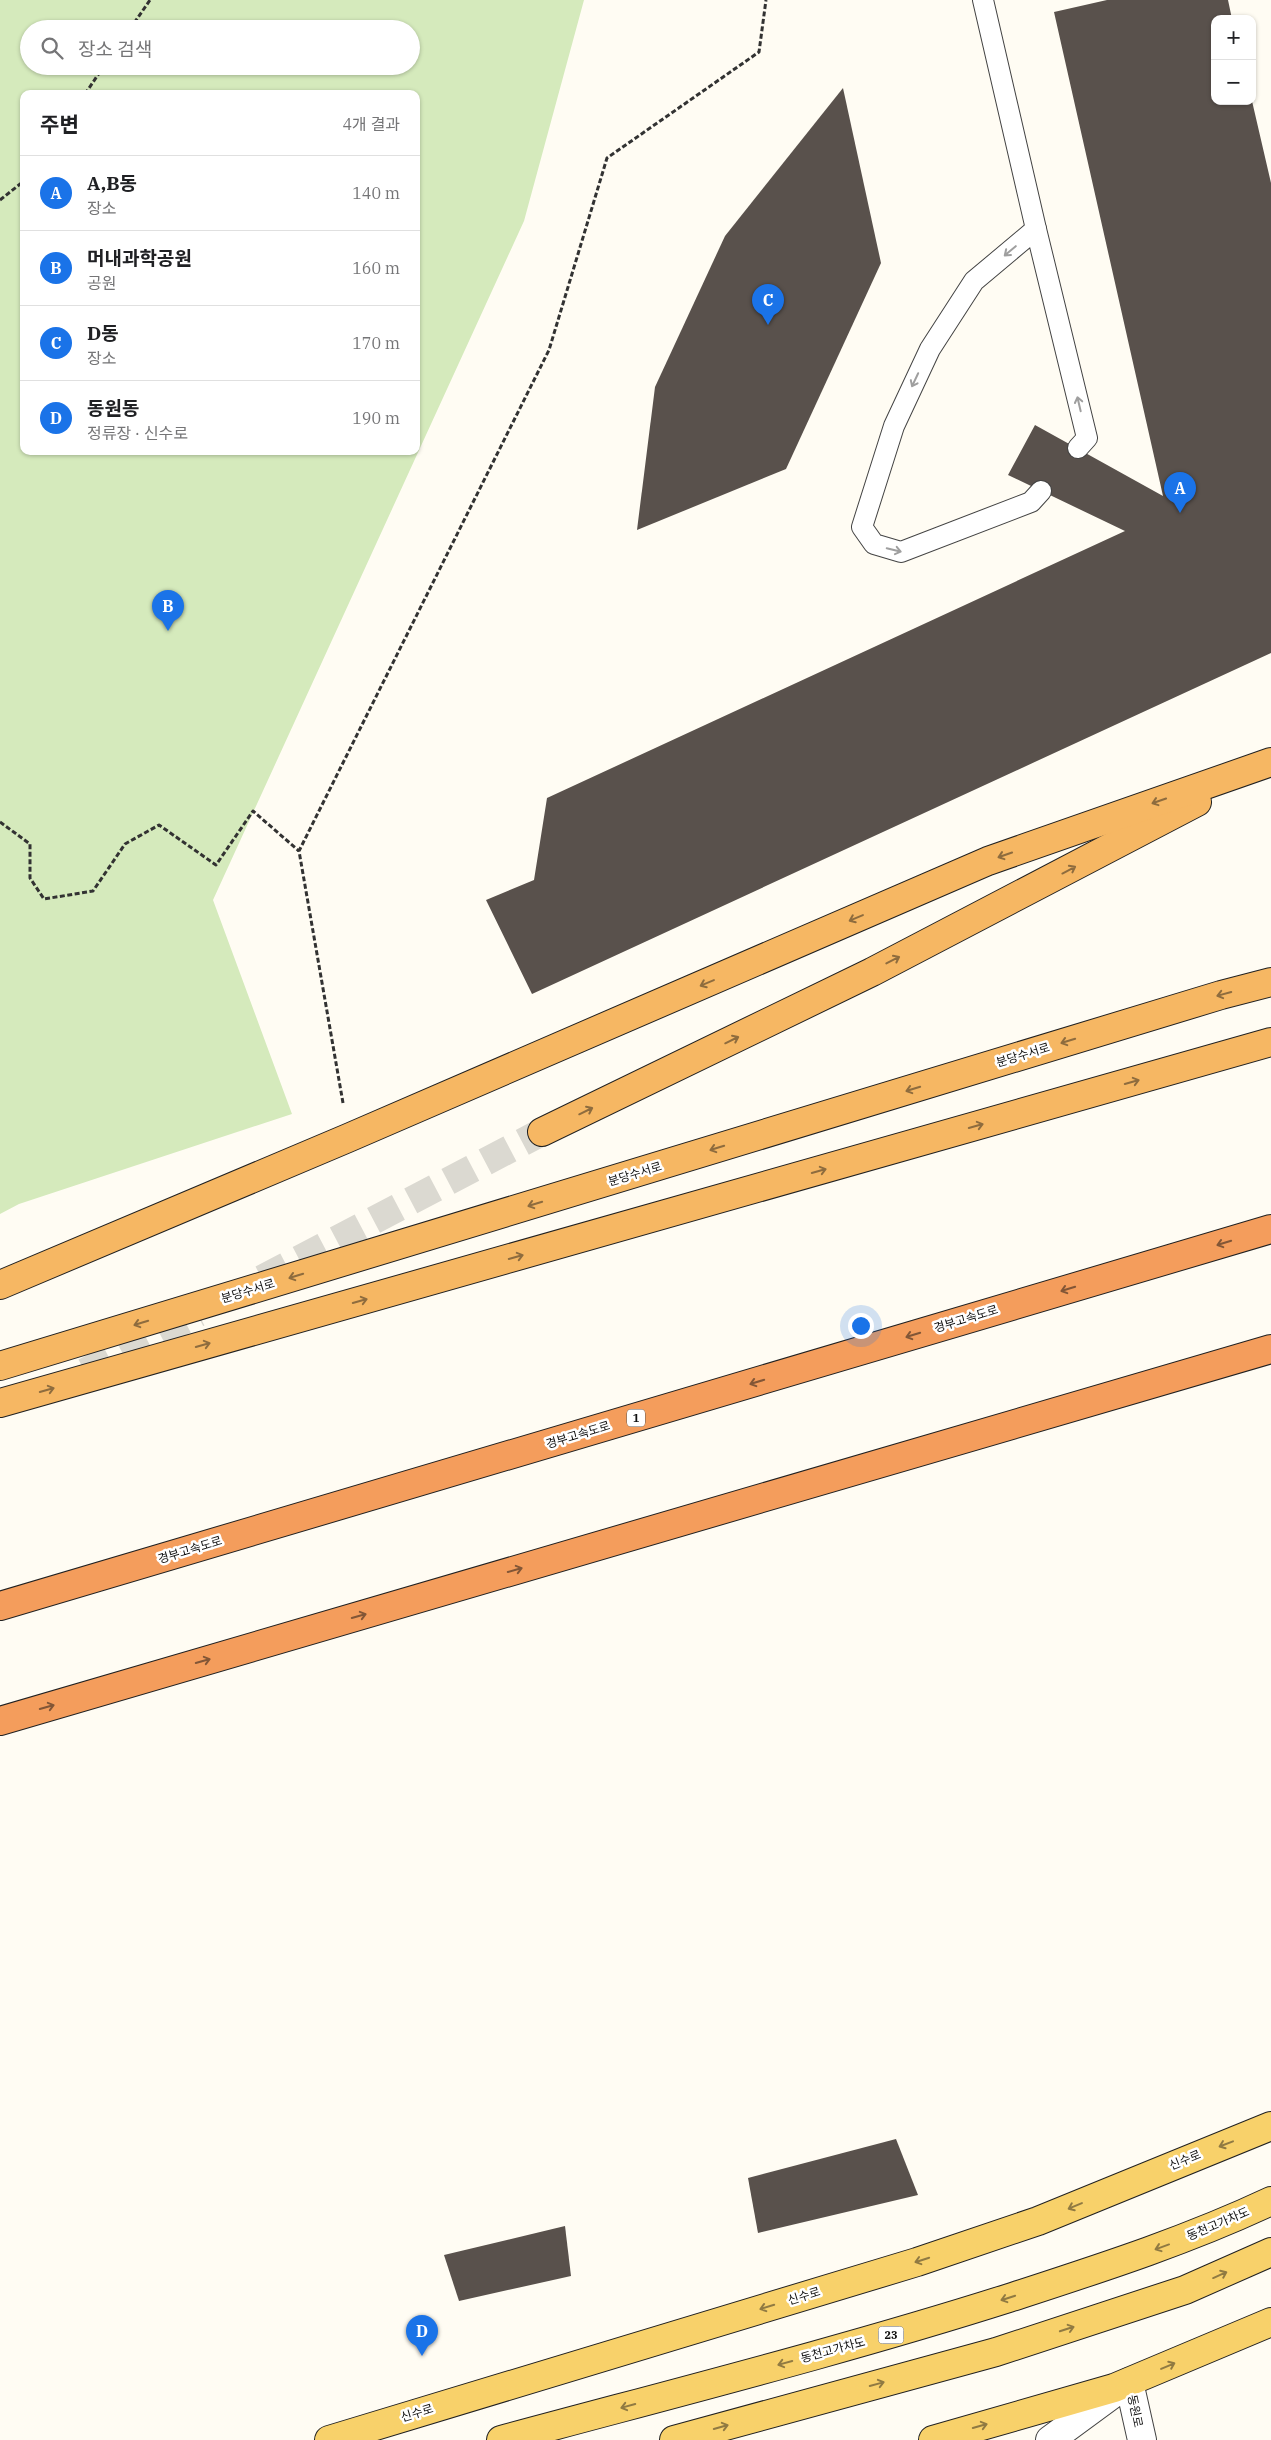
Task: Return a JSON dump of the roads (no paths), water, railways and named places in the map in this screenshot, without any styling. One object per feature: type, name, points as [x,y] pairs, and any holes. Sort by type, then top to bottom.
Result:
[{"type":"highway","points":[[542,1132],[872,972],[1032,890],[1271,762]]},
{"type":"highway","points":[[0,1285],[348,1138],[988,860],[1271,762]]},
{"type":"highway","name":"분당수서로","points":[[0,1366],[1221,995],[1271,982]]},
{"type":"highway","points":[[0,1403],[1271,1042]]},
{"type":"highway","name":"경부고속도로","points":[[0,1606],[1271,1229]]},
{"type":"highway","points":[[0,1720],[1271,1349]]},
{"type":"main road","name":"신수로","points":[[329,2440],[917,2262],[1038,2221],[1271,2126]]},
{"type":"main road","name":"동천고가차도","points":[[502,2440],[904,2331],[1128,2260],[1214,2228],[1271,2200]]},
{"type":"main road","points":[[674,2440],[996,2352],[1186,2290],[1271,2252]]},
{"type":"main road","points":[[933,2440],[1129,2382],[1271,2322]]},
{"type":"street","points":[[1050,2440],[1129,2382]]},
{"type":"street","name":"동원로","points":[[1129,2382],[1142,2440]]},
{"type":"lane","points":[[983,0],[1087,438],[1078,448]]},
{"type":"lane","points":[[1036,229],[974,281],[930,349],[894,426],[862,527],[874,544],[901,552],[1031,502],[1041,491]]},
{"type":"tunnel","points":[[262,1279],[542,1132]]},
{"type":"tunnel","points":[[85,1372],[198,1313]]},
{"type":"place","name":"D동","points":[[768,325]]},
{"type":"place","name":"A,B동","points":[[1180,513]]},
{"type":"place","name":"머내과학공원","points":[[168,631]]},
{"type":"place","name":"동원동","points":[[422,2356]]}]
